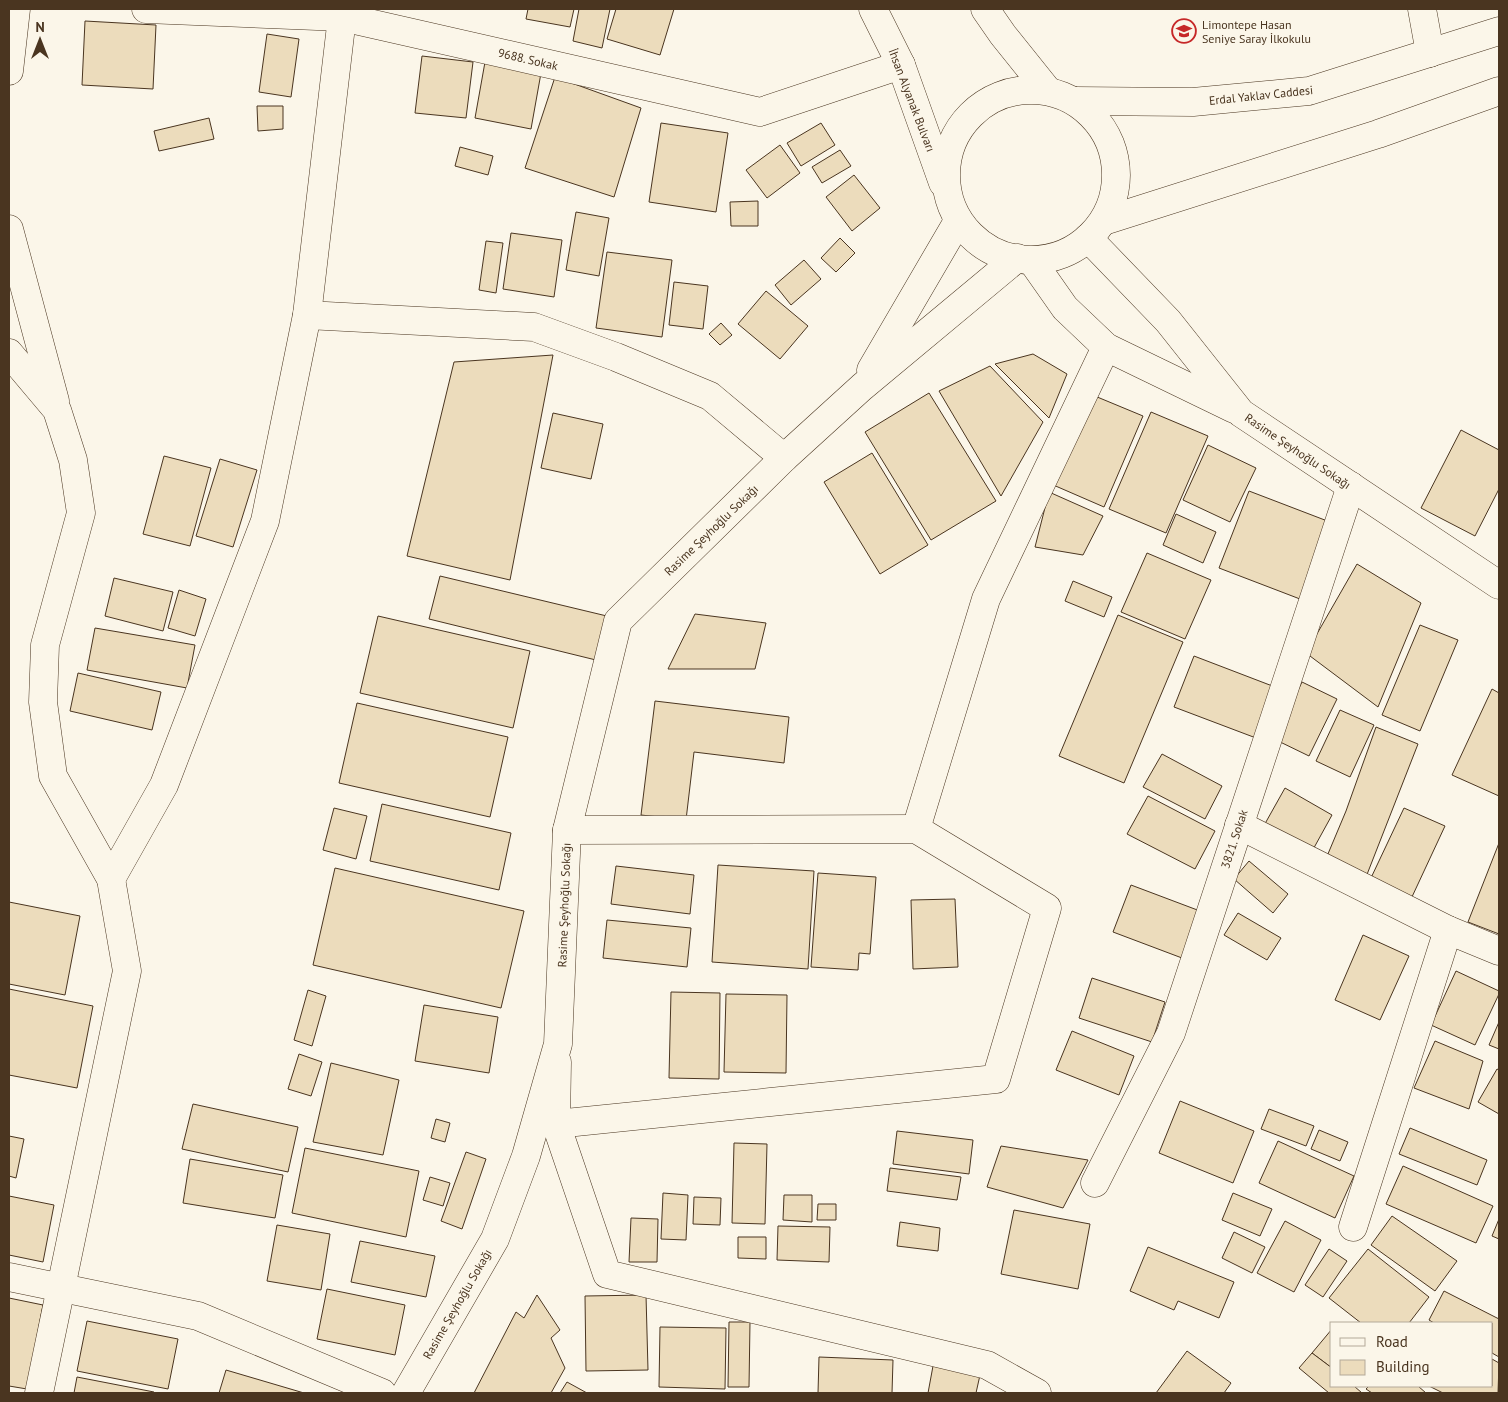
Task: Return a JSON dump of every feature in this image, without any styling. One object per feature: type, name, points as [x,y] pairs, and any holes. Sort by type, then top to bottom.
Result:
[{"type":"street","points":[[9,71],[16,9]]},
{"type":"street","name":"9688. Sokak","points":[[146,9],[343,13],[760,112],[901,65]]},
{"type":"street","name":"İhsan Alyanak Bulvarı","points":[[873,9],[901,65],[946,194]]},
{"type":"street","points":[[985,9],[1003,35],[1048,91]]},
{"type":"street","points":[[1422,9],[1430,53]]},
{"type":"street","points":[[111,880],[164,785],[265,521],[307,315],[343,13]]},
{"type":"street","name":"Erdal Yaklav Caddesi","points":[[1075,101],[1193,102],[1309,92],[1499,31]]},
{"type":"street","points":[[1020,89],[1048,91],[1075,101],[1096,119],[1110,142],[1116,168],[1114,195],[1096,230],[1084,242],[1060,256],[1024,260],[1003,256],[978,243],[958,221],[946,194],[945,166],[947,156],[953,138],[969,114],[992,98],[1020,89]]},
{"type":"street","points":[[1096,230],[1499,91]]},
{"type":"street","points":[[862,386],[958,221]]},
{"type":"street","points":[[9,230],[57,410],[73,460],[81,513],[45,645],[43,702],[53,776],[111,880],[127,971],[39,1393]]},
{"type":"street","name":"Rasime Şeyhoğlu Sokağı","points":[[1096,230],[1241,413],[1499,586]]},
{"type":"street","points":[[1024,260],[1065,308],[1106,347],[1241,413]]},
{"type":"street","points":[[862,386],[1024,260]]},
{"type":"street","points":[[307,315],[534,327],[710,396],[784,458]]},
{"type":"street","points":[[916,829],[986,598],[1106,347]]},
{"type":"street","points":[[9,353],[57,410]]},
{"type":"street","name":"Rasime Şeyhoğlu Sokağı","points":[[406,1393],[495,1239],[526,1156],[558,1044],[567,830],[618,621],[784,458],[862,386]]},
{"type":"street","name":"3821. Sokak","points":[[1094,1183],[1170,1033],[1351,486]]},
{"type":"street","points":[[1239,825],[1448,930],[1499,951]]},
{"type":"street","points":[[556,1124],[996,1079],[1047,908],[916,829],[567,830]]},
{"type":"street","points":[[1353,1227],[1448,930]]},
{"type":"street","points":[[558,1044],[556,1124],[607,1274],[987,1365],[1037,1393]]},
{"type":"street","points":[[9,1276],[61,1289],[198,1316],[382,1393]]},
{"type":"building","points":[[528,9],[574,9],[570,27],[526,19]]},
{"type":"building","points":[[579,9],[610,9],[602,48],[573,41]]},
{"type":"building","points":[[616,9],[674,9],[660,55],[607,39]]},
{"type":"building","points":[[85,21],[156,25],[153,89],[82,85]]},
{"type":"building","points":[[267,34],[299,39],[291,97],[259,92]]},
{"type":"building","points":[[422,56],[473,62],[466,118],[415,113]]},
{"type":"building","points":[[485,62],[541,73],[531,129],[475,118]]},
{"type":"building","points":[[555,77],[641,108],[614,197],[525,168]]},
{"type":"building","points":[[257,106],[283,106],[283,129],[258,131]]},
{"type":"building","points":[[209,118],[214,139],[159,151],[154,131]]},
{"type":"building","points":[[661,123],[728,133],[716,212],[649,202]]},
{"type":"building","points":[[821,123],[835,145],[801,166],[787,143]]},
{"type":"building","points":[[780,145],[800,173],[767,198],[746,170]]},
{"type":"building","points":[[460,147],[493,156],[488,175],[455,166]]},
{"type":"building","points":[[840,150],[851,166],[822,183],[812,167]]},
{"type":"building","points":[[854,175],[880,208],[852,231],[826,197]]},
{"type":"building","points":[[758,201],[758,226],[731,226],[730,202]]},
{"type":"building","points":[[576,212],[609,218],[599,276],[566,270]]},
{"type":"building","points":[[511,233],[562,240],[554,297],[503,289]]},
{"type":"building","points":[[840,238],[855,253],[836,272],[821,258]]},
{"type":"building","points":[[486,241],[503,243],[496,293],[479,290]]},
{"type":"building","points":[[607,252],[672,260],[662,337],[596,328]]},
{"type":"building","points":[[804,260],[821,279],[791,305],[775,285]]},
{"type":"building","points":[[674,282],[708,286],[703,329],[669,325]]},
{"type":"building","points":[[766,291],[808,326],[780,359],[738,324]]},
{"type":"building","points":[[721,323],[732,335],[720,345],[709,334]]},
{"type":"building","points":[[1033,354],[1067,374],[1049,418],[995,364]]},
{"type":"building","points":[[553,355],[510,580],[407,556],[454,362]]},
{"type":"building","points":[[990,366],[1043,422],[1001,496],[939,391]]},
{"type":"building","points":[[929,393],[996,501],[931,540],[865,432]]},
{"type":"building","points":[[1090,394],[1143,416],[1104,507],[1051,484]]},
{"type":"building","points":[[1151,412],[1208,436],[1166,533],[1109,509]]},
{"type":"building","points":[[553,413],[603,424],[591,479],[541,468]]},
{"type":"building","points":[[1461,430],[1499,450],[1499,489],[1475,536],[1421,508]]},
{"type":"building","points":[[1208,445],[1256,468],[1230,522],[1183,500]]},
{"type":"building","points":[[872,453],[928,545],[880,574],[824,482]]},
{"type":"building","points":[[164,456],[211,468],[190,546],[143,534]]},
{"type":"building","points":[[220,459],[257,470],[233,547],[196,536]]},
{"type":"building","points":[[1249,491],[1330,522],[1300,599],[1219,568]]},
{"type":"building","points":[[1049,492],[1103,516],[1083,555],[1035,547]]},
{"type":"building","points":[[1176,514],[1216,532],[1203,563],[1163,545]]},
{"type":"building","points":[[1147,553],[1211,580],[1185,639],[1121,612]]},
{"type":"building","points":[[1357,564],[1421,603],[1378,707],[1306,653]]},
{"type":"building","points":[[440,576],[611,617],[600,661],[429,619]]},
{"type":"building","points":[[114,578],[173,592],[163,631],[105,616]]},
{"type":"building","points":[[1073,581],[1112,597],[1104,617],[1065,601]]},
{"type":"building","points":[[179,590],[206,599],[195,636],[168,628]]},
{"type":"building","points":[[695,614],[766,623],[755,669],[668,669]]},
{"type":"building","points":[[1118,615],[1183,642],[1124,783],[1059,756]]},
{"type":"building","points":[[378,616],[530,651],[513,728],[360,693]]},
{"type":"building","points":[[1420,625],[1458,640],[1420,731],[1382,715]]},
{"type":"building","points":[[95,628],[195,645],[187,688],[87,670]]},
{"type":"building","points":[[1194,656],[1275,687],[1256,738],[1174,707]]},
{"type":"building","points":[[78,673],[161,692],[152,730],[70,711]]},
{"type":"building","points":[[1302,682],[1337,699],[1309,756],[1274,739]]},
{"type":"building","points":[[1492,689],[1499,693],[1499,796],[1452,775]]},
{"type":"building","points":[[655,701],[789,717],[784,763],[694,752],[686,820],[641,815]]},
{"type":"building","points":[[357,703],[508,737],[490,817],[339,783]]},
{"type":"building","points":[[1340,710],[1374,725],[1350,777],[1316,761]]},
{"type":"building","points":[[1376,727],[1418,744],[1366,877],[1325,861],[1346,811]]},
{"type":"building","points":[[1162,754],[1222,786],[1205,819],[1143,787]]},
{"type":"building","points":[[1285,788],[1332,815],[1310,855],[1262,829]]},
{"type":"building","points":[[1148,796],[1215,831],[1195,869],[1127,834]]},
{"type":"building","points":[[382,804],[511,833],[499,890],[370,861]]},
{"type":"building","points":[[334,808],[367,816],[356,859],[323,850]]},
{"type":"building","points":[[1404,808],[1445,826],[1411,899],[1370,880]]},
{"type":"building","points":[[1499,843],[1499,934],[1468,922]]},
{"type":"building","points":[[1249,861],[1288,894],[1273,913],[1234,879]]},
{"type":"building","points":[[718,865],[814,871],[808,969],[712,962]]},
{"type":"building","points":[[616,866],[694,875],[690,914],[611,904]]},
{"type":"building","points":[[335,868],[524,911],[501,1008],[313,965]]},
{"type":"building","points":[[818,873],[876,877],[870,954],[859,953],[858,970],[811,967]]},
{"type":"building","points":[[1131,885],[1200,911],[1182,958],[1113,932]]},
{"type":"building","points":[[955,899],[958,967],[913,969],[911,900]]},
{"type":"building","points":[[9,902],[80,916],[65,995],[9,984]]},
{"type":"building","points":[[1238,913],[1281,938],[1267,960],[1224,935]]},
{"type":"building","points":[[607,920],[691,928],[687,967],[603,958]]},
{"type":"building","points":[[1363,935],[1409,956],[1380,1020],[1335,1000]]},
{"type":"building","points":[[1456,971],[1499,991],[1475,1045],[1431,1025]]},
{"type":"building","points":[[1092,978],[1165,1002],[1152,1042],[1079,1018]]},
{"type":"building","points":[[9,989],[93,1006],[77,1088],[9,1075]]},
{"type":"building","points":[[308,990],[326,996],[312,1046],[294,1040]]},
{"type":"building","points":[[671,992],[720,993],[719,1079],[669,1078]]},
{"type":"building","points":[[726,994],[787,995],[786,1073],[724,1072]]},
{"type":"building","points":[[424,1005],[498,1017],[489,1073],[415,1061]]},
{"type":"building","points":[[1499,1022],[1499,1049],[1489,1045]]},
{"type":"building","points":[[1072,1031],[1134,1056],[1119,1095],[1056,1070]]},
{"type":"building","points":[[1435,1041],[1483,1061],[1469,1109],[1414,1088]]},
{"type":"building","points":[[299,1054],[322,1062],[311,1096],[288,1089]]},
{"type":"building","points":[[331,1063],[399,1080],[383,1155],[313,1142]]},
{"type":"building","points":[[1497,1069],[1499,1070],[1499,1114],[1478,1102]]},
{"type":"building","points":[[1180,1101],[1254,1131],[1233,1183],[1159,1153]]},
{"type":"building","points":[[193,1104],[298,1127],[288,1172],[182,1149]]},
{"type":"building","points":[[1269,1109],[1314,1126],[1306,1146],[1261,1129]]},
{"type":"building","points":[[436,1119],[450,1123],[445,1142],[431,1138]]},
{"type":"building","points":[[1410,1128],[1487,1160],[1477,1185],[1399,1154]]},
{"type":"building","points":[[1319,1130],[1348,1142],[1340,1161],[1311,1149]]},
{"type":"building","points":[[897,1131],[973,1140],[969,1174],[893,1164]]},
{"type":"building","points":[[9,1136],[24,1139],[16,1178],[9,1176]]},
{"type":"building","points":[[1278,1141],[1354,1176],[1335,1218],[1259,1183]]},
{"type":"building","points":[[734,1143],[767,1144],[765,1224],[732,1223]]},
{"type":"building","points":[[1001,1146],[1088,1160],[1063,1208],[987,1187]]},
{"type":"building","points":[[305,1148],[419,1171],[406,1237],[292,1213]]},
{"type":"building","points":[[466,1152],[486,1159],[462,1229],[441,1221]]},
{"type":"building","points":[[190,1159],[283,1175],[275,1218],[183,1203]]},
{"type":"building","points":[[1403,1166],[1493,1206],[1476,1243],[1386,1204]]},
{"type":"building","points":[[890,1168],[961,1177],[957,1200],[887,1191]]},
{"type":"building","points":[[430,1177],[450,1183],[443,1206],[423,1200]]},
{"type":"building","points":[[663,1193],[688,1195],[686,1240],[661,1239]]},
{"type":"building","points":[[1233,1193],[1272,1209],[1260,1236],[1222,1220]]},
{"type":"building","points":[[784,1195],[812,1195],[812,1222],[783,1220]]},
{"type":"building","points":[[9,1196],[54,1205],[43,1262],[9,1255]]},
{"type":"building","points":[[694,1197],[721,1198],[720,1225],[693,1224]]},
{"type":"building","points":[[818,1204],[836,1204],[836,1220],[817,1220]]},
{"type":"building","points":[[1014,1210],[1090,1224],[1078,1289],[1001,1274]]},
{"type":"building","points":[[1392,1216],[1457,1261],[1435,1291],[1371,1245]]},
{"type":"building","points":[[631,1218],[658,1219],[657,1262],[629,1262]]},
{"type":"building","points":[[1499,1219],[1499,1239],[1492,1236]]},
{"type":"building","points":[[1285,1221],[1321,1240],[1294,1292],[1257,1273]]},
{"type":"building","points":[[900,1222],[940,1228],[938,1251],[897,1246]]},
{"type":"building","points":[[277,1225],[330,1234],[321,1290],[267,1281]]},
{"type":"building","points":[[778,1226],[830,1227],[829,1262],[777,1260]]},
{"type":"building","points":[[1234,1232],[1265,1247],[1252,1273],[1222,1258]]},
{"type":"building","points":[[738,1237],[766,1237],[766,1259],[738,1258]]},
{"type":"building","points":[[360,1241],[435,1256],[426,1297],[351,1282]]},
{"type":"building","points":[[1148,1247],[1234,1282],[1219,1318],[1178,1301],[1174,1310],[1130,1291]]},
{"type":"building","points":[[1329,1249],[1347,1261],[1323,1297],[1305,1285]]},
{"type":"building","points":[[1368,1249],[1429,1297],[1410,1322],[1360,1322],[1329,1298]]},
{"type":"building","points":[[327,1289],[405,1305],[395,1355],[317,1339]]},
{"type":"building","points":[[1444,1291],[1499,1319],[1499,1357],[1493,1354],[1493,1322],[1432,1322],[1429,1320]]},
{"type":"building","points":[[537,1295],[560,1330],[551,1338],[565,1368],[551,1393],[474,1393],[516,1312],[524,1318]]},
{"type":"building","points":[[646,1295],[648,1370],[586,1371],[585,1296]]},
{"type":"building","points":[[9,1298],[43,1305],[27,1389],[9,1386]]},
{"type":"building","points":[[87,1321],[178,1339],[168,1389],[77,1371]]},
{"type":"building","points":[[729,1322],[750,1322],[749,1387],[728,1387]]},
{"type":"building","points":[[660,1327],[726,1328],[725,1389],[659,1387]]},
{"type":"building","points":[[1330,1331],[1330,1366],[1312,1353]]},
{"type":"building","points":[[1187,1351],[1231,1383],[1224,1393],[1156,1393]]},
{"type":"building","points":[[1312,1353],[1330,1366],[1330,1387],[1355,1387],[1362,1393],[1329,1393],[1299,1368]]},
{"type":"building","points":[[819,1357],[893,1360],[892,1393],[818,1393]]},
{"type":"building","points":[[1493,1360],[1499,1363],[1498,1393],[1443,1393],[1431,1387],[1493,1387]]},
{"type":"building","points":[[933,1366],[980,1375],[976,1393],[928,1393]]},
{"type":"building","points":[[226,1370],[304,1393],[219,1393]]},
{"type":"building","points":[[77,1377],[154,1392],[154,1393],[74,1393]]},
{"type":"building","points":[[567,1382],[587,1393],[560,1393]]},
{"type":"building","points":[[1368,1387],[1419,1387],[1426,1393],[1372,1393],[1366,1389]]},
{"type":"place","name":"Limontepe Hasan Seniye Saray İlkokulu","points":[[1184,31]]}]
